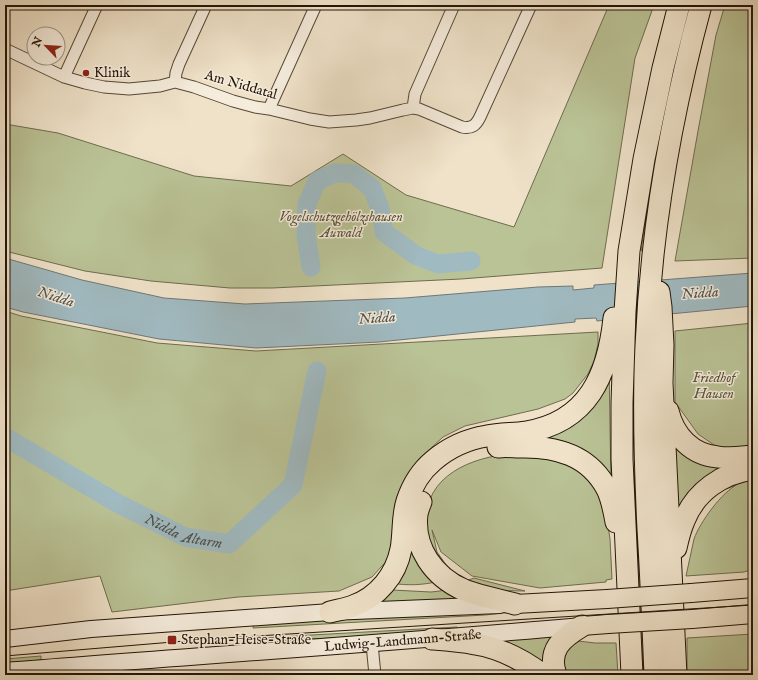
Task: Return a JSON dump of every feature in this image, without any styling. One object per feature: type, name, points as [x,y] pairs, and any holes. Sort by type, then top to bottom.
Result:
[{"type":"highway","points":[[632,675],[622,459],[622,403],[613,324],[617,286],[629,252],[653,113],[679,5]]},
{"type":"highway","points":[[701,5],[675,114],[659,204],[648,304],[654,346],[673,427],[682,440],[697,451],[712,456],[728,458],[753,456]]},
{"type":"highway","points":[[654,346],[644,402],[645,460],[655,675]]},
{"type":"highway","points":[[330,612],[353,606],[365,600],[384,586],[390,577],[401,549],[404,513],[407,501],[422,472],[433,461],[454,447],[477,438],[538,430],[562,420],[584,403],[592,392],[604,367],[616,349]]},
{"type":"highway","points":[[662,383],[677,669]]},
{"type":"highway","points":[[515,604],[465,590],[448,581],[433,568],[425,557],[420,544],[417,528],[417,514],[422,496],[430,482],[443,469],[459,459],[481,450],[500,447],[534,446],[566,452],[582,460],[593,470],[608,491],[626,564]]},
{"type":"highway","points":[[672,566],[684,520],[698,498],[707,488],[718,481],[740,471],[753,469]]},
{"type":"highway","points":[[556,675],[553,667],[553,659],[557,647],[562,640],[582,626]]},
{"type":"highway","points":[[432,639],[488,647],[513,657],[543,675]]},
{"type":"main road","points":[[5,639],[91,629],[330,612],[607,599],[753,588]]},
{"type":"main road","name":"Ludwig-Landmann-Straße","points":[[5,671],[753,614]]},
{"type":"street","points":[[64,77],[97,5]]},
{"type":"street","points":[[176,82],[176,73],[179,64],[206,5]]},
{"type":"street","points":[[269,109],[316,5]]},
{"type":"street","points":[[413,108],[415,94],[454,5]]},
{"type":"street","name":"Am Niddatal","points":[[5,49],[64,77],[104,87],[129,90],[160,86],[176,82],[194,87],[233,102],[329,122],[370,118],[413,108],[426,111],[467,128],[476,124],[480,117],[531,5]]},
{"type":"street","points":[[372,644],[375,675]]},
{"type":"green space","name":"Vogelschutzgehölzshausen Auwald","points":[[609,5],[654,5],[635,58],[602,268],[461,279],[272,288],[230,288],[151,281],[85,271],[5,251],[5,124],[58,133],[194,176],[291,186],[343,154],[406,195],[514,227]]},
{"type":"green space","points":[[690,5],[694,5],[644,250],[641,251],[656,150],[666,98]]},
{"type":"green space","points":[[725,5],[753,5],[753,258],[675,261],[716,35]]},
{"type":"green space","points":[[5,311],[21,316],[157,343],[256,351],[598,332],[598,344],[594,361],[588,374],[573,393],[565,399],[538,409],[465,426],[443,437],[418,460],[412,472],[391,556],[372,577],[339,591],[238,597],[112,612],[100,576],[5,591]]},
{"type":"green space","name":"Friedhof Hausen","points":[[753,323],[753,447],[720,449],[698,434],[675,402],[675,331]]},
{"type":"green space","points":[[609,363],[611,488],[599,470],[588,458],[572,449],[559,445],[521,442],[499,443],[477,447],[457,455],[437,467],[429,476],[417,497],[411,520],[416,549],[425,564],[440,581],[416,585],[391,583],[403,558],[408,513],[414,492],[426,474],[449,455],[474,444],[542,432],[568,422],[580,412],[592,398],[601,384]]},
{"type":"green space","points":[[672,436],[729,463],[677,525]]},
{"type":"green space","points":[[520,453],[574,465],[599,491],[607,519],[610,539],[612,579],[606,580],[606,582],[540,588],[472,576],[441,552],[432,530],[437,552],[452,573],[434,556],[425,533],[425,527],[430,499],[437,487],[447,476],[474,462],[489,457]]},
{"type":"green space","points":[[753,479],[753,569],[744,572],[686,576],[694,539],[706,516],[719,500],[732,488],[738,484]]},
{"type":"green space","points":[[474,578],[525,591],[509,591],[477,587],[461,583]]},
{"type":"green space","points":[[449,589],[475,599],[370,607],[392,590],[431,592]]},
{"type":"green space","points":[[515,610],[521,611],[485,615],[253,628],[253,624]]},
{"type":"green space","points":[[457,627],[457,629],[385,635],[253,643],[253,639]]},
{"type":"green space","points":[[565,633],[551,671],[491,638]]},
{"type":"green space","points":[[753,634],[753,675],[687,675],[687,638]]},
{"type":"green space","points":[[578,641],[616,643],[618,675],[562,675],[563,653]]},
{"type":"green space","points":[[41,656],[41,660],[5,663],[5,659]]},
{"type":"water","name":"Nidda","points":[[5,258],[82,280],[164,298],[245,304],[405,298],[538,287],[573,286],[573,290],[594,288],[594,285],[753,273],[753,306],[597,321],[596,318],[575,319],[575,322],[379,342],[256,348],[159,339],[23,312],[5,307]]},
{"type":"waterway","name":"Nidda Altarm","points":[[311,267],[306,235],[307,204],[317,181],[335,173],[354,174],[372,188],[380,208],[384,232],[415,255],[438,264],[471,261]]},
{"type":"waterway","name":"Nidda Altarm","points":[[5,437],[117,503],[185,537],[229,544],[293,485],[317,371]]},
{"type":"tram line","points":[[5,656],[209,639],[753,605]]},
{"type":"place","name":"Klinik","points":[[86,73]]},
{"type":"place","name":"Stephan-Heise-Straße","points":[[172,640]]}]
